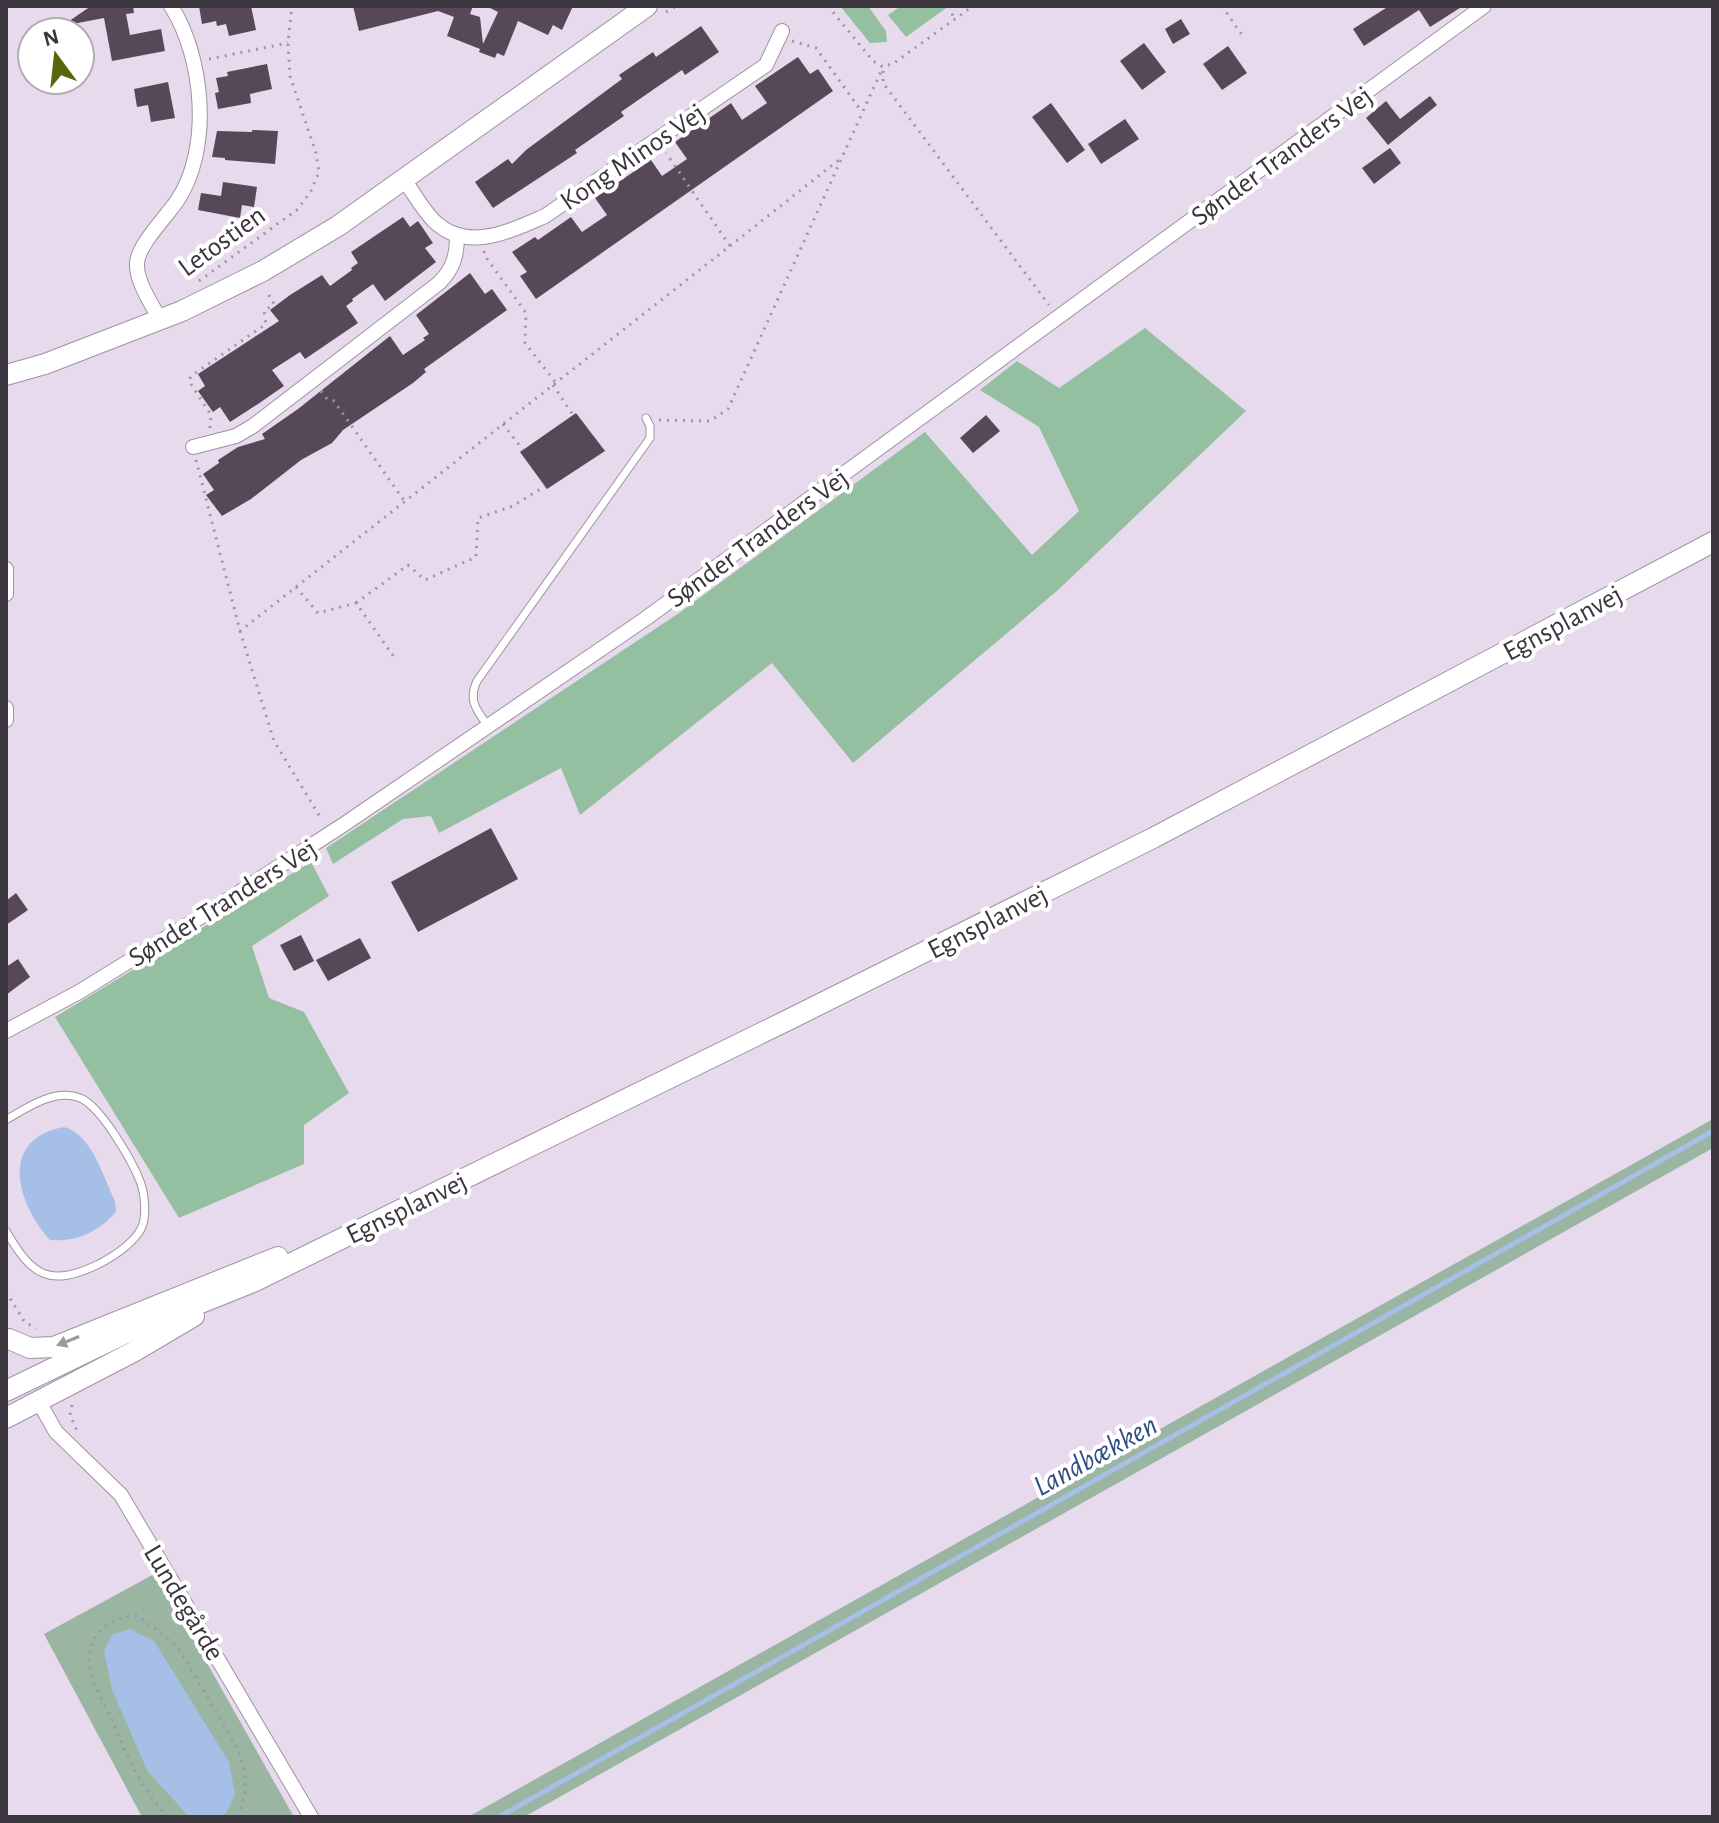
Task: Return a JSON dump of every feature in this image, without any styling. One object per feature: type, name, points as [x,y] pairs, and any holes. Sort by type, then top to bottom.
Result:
[{"type":"main road","points":[[6,375],[45,364],[160,320],[263,271],[338,226],[647,6]]},
{"type":"main road","name":"Egnsplanvej","points":[[6,1391],[126,1333],[253,1282],[1153,838],[1713,542]]},
{"type":"main road","points":[[7,1336],[30,1348],[54,1347],[240,1271],[376,1222]]},
{"type":"main road","name":"Egnsplanvej","points":[[6,1418],[135,1351],[253,1282]]},
{"type":"main road","points":[[7,1336],[39,1402]]},
{"type":"street","points":[[160,320],[138,275],[137,262],[140,251],[179,199],[197,154],[200,131],[199,104],[186,37],[171,6]]},
{"type":"street","name":"Sønder Tranders Vej","points":[[6,1031],[113,972],[330,833],[645,619],[1484,6]]},
{"type":"street","name":"Kong Minos Vej","points":[[457,236],[482,239],[509,232],[545,216],[766,65],[780,34]]},
{"type":"street","points":[[193,447],[236,436],[450,272],[457,253],[457,236],[434,221],[404,180]]},
{"type":"street","points":[[6,569],[6,594]]},
{"type":"street","points":[[6,708],[6,720]]},
{"type":"street","name":"Lundegårde","points":[[39,1402],[56,1432],[121,1495],[311,1817]]},
{"type":"lane","points":[[488,726],[474,708],[472,693],[477,681],[650,438],[647,420]]},
{"type":"lane","points":[[6,1120],[36,1102],[58,1096],[80,1098],[104,1118],[141,1182],[145,1208],[141,1229],[117,1255],[78,1274],[54,1277],[37,1270],[22,1260],[6,1231]]},
{"type":"path","name":"Letostien","points":[[191,286],[298,209],[311,191],[319,172],[316,153],[290,76],[288,43],[292,6]]},
{"type":"path","points":[[828,6],[873,61],[883,67]]},
{"type":"path","points":[[950,6],[954,20]]},
{"type":"path","points":[[647,420],[710,421],[728,409],[883,67],[894,63],[973,6]]},
{"type":"path","points":[[1222,6],[1244,38]]},
{"type":"path","points":[[780,34],[816,48],[862,112]]},
{"type":"path","points":[[192,63],[288,43]]},
{"type":"path","points":[[883,67],[883,83],[1058,317]]},
{"type":"path","points":[[657,140],[730,246]]},
{"type":"path","points":[[240,631],[842,158]]},
{"type":"path","points":[[482,239],[485,256],[526,313],[525,343],[573,415]]},
{"type":"path","points":[[209,431],[211,415],[189,381],[191,376],[266,324],[264,311],[274,304],[264,287]]},
{"type":"path","points":[[313,380],[328,400],[334,401],[405,502]]},
{"type":"path","points":[[503,424],[523,450]]},
{"type":"path","points":[[193,447],[240,631],[274,741],[330,833]]},
{"type":"path","points":[[296,587],[318,613],[356,603],[408,565],[425,580],[476,557],[478,518],[513,506],[545,486]]},
{"type":"path","points":[[356,603],[394,657]]},
{"type":"path","points":[[168,1817],[132,1769],[91,1673],[91,1646],[108,1622],[123,1616],[137,1615],[177,1646],[238,1749],[245,1772],[245,1794],[239,1817]]},
{"type":"green space","points":[[840,6],[868,6],[886,31],[887,42],[870,43]]},
{"type":"green space","points":[[901,6],[949,6],[906,37],[888,15]]},
{"type":"green space","points":[[1145,328],[1246,411],[1058,590],[853,763],[772,663],[580,815],[561,768],[439,833],[431,816],[403,819],[333,864],[326,848],[679,613],[925,432],[1032,555],[1079,511],[1039,427],[980,390],[1017,361],[1059,388]]},
{"type":"green space","points":[[311,862],[329,896],[252,946],[269,998],[304,1012],[349,1093],[304,1125],[304,1164],[179,1218],[55,1017]]},
{"type":"green space","points":[[1713,1119],[1713,1148],[524,1817],[468,1817]]},
{"type":"green space","points":[[156,1573],[294,1817],[218,1817],[227,1812],[147,1770],[190,1817],[142,1817],[44,1634]]},
{"type":"water","points":[[64,1127],[74,1131],[89,1147],[115,1201],[116,1212],[86,1234],[50,1240],[28,1207],[20,1173],[22,1157],[30,1144],[44,1133]]},
{"type":"water","points":[[130,1629],[154,1641],[229,1762],[235,1794],[227,1812],[218,1817],[190,1817],[147,1770],[112,1690],[104,1650],[113,1634]]},
{"type":"building","points":[[91,6],[133,6],[134,13],[126,14],[130,35],[161,29],[165,51],[112,61],[104,18],[76,16]]},
{"type":"building","points":[[199,6],[251,6],[256,30],[229,36],[226,24],[217,26],[216,21],[202,24]]},
{"type":"building","points":[[353,6],[473,6],[470,14],[480,17],[483,44],[498,12],[486,6],[573,6],[562,30],[553,25],[548,35],[518,21],[504,56],[497,53],[495,58],[447,36],[454,17],[438,11],[359,31]]},
{"type":"building","points":[[1389,6],[1463,6],[1430,27],[1419,10],[1364,46],[1353,29]]},
{"type":"building","points":[[1181,19],[1190,34],[1173,44],[1165,29]]},
{"type":"building","points":[[701,26],[719,52],[685,75],[682,70],[657,87],[621,112],[624,116],[575,150],[577,153],[493,208],[475,182],[508,159],[512,164],[526,150],[622,79],[619,75],[653,52],[656,57]]},
{"type":"building","points":[[1144,43],[1166,72],[1142,90],[1120,61]]},
{"type":"building","points":[[1228,46],[1247,73],[1222,90],[1203,64]]},
{"type":"building","points":[[798,57],[810,74],[818,69],[833,91],[536,299],[520,276],[527,272],[512,252],[535,237],[538,240],[571,217],[582,232],[607,215],[595,198],[651,160],[662,176],[687,159],[675,142],[731,103],[742,120],[767,103],[755,86]]},
{"type":"building","points":[[267,64],[272,89],[250,94],[251,103],[218,109],[216,78],[228,76],[227,72]]},
{"type":"building","points":[[168,82],[175,118],[151,122],[148,105],[137,107],[134,89]]},
{"type":"building","points":[[1430,96],[1437,105],[1388,145],[1366,118],[1386,101],[1400,119]]},
{"type":"building","points":[[1051,103],[1085,150],[1067,163],[1032,117]]},
{"type":"building","points":[[1125,119],[1139,139],[1101,164],[1088,144]]},
{"type":"building","points":[[217,131],[278,131],[275,164],[212,157]]},
{"type":"building","points":[[1390,148],[1401,163],[1374,184],[1362,168]]},
{"type":"building","points":[[223,182],[257,187],[254,207],[242,205],[240,218],[198,210],[201,193],[221,196]]},
{"type":"building","points":[[403,217],[410,227],[418,221],[433,243],[425,248],[436,262],[385,301],[373,284],[352,299],[346,306],[358,323],[305,359],[300,352],[272,370],[284,386],[258,404],[230,422],[220,407],[213,412],[198,391],[205,386],[198,374],[279,321],[270,310],[290,295],[322,275],[330,286],[352,270],[358,263],[351,252]]},
{"type":"building","points":[[470,273],[485,294],[492,289],[507,310],[424,369],[426,372],[413,383],[343,430],[332,443],[301,460],[251,499],[222,516],[206,495],[214,490],[203,474],[238,447],[265,439],[262,434],[390,336],[403,355],[425,340],[423,338],[429,334],[416,315]]},
{"type":"building","points":[[576,413],[605,451],[547,489],[520,452]]},
{"type":"building","points":[[986,415],[1000,431],[973,453],[960,438]]},
{"type":"building","points":[[491,828],[518,879],[418,932],[391,882]]},
{"type":"building","points":[[16,893],[28,910],[6,925],[6,901]]},
{"type":"building","points":[[301,935],[314,961],[294,971],[280,945]]},
{"type":"building","points":[[360,938],[371,958],[328,981],[316,960]]},
{"type":"building","points":[[18,959],[30,977],[6,995],[6,967]]},
{"type":"waterway","name":"Landbækken","points":[[499,1817],[1713,1131]]}]
